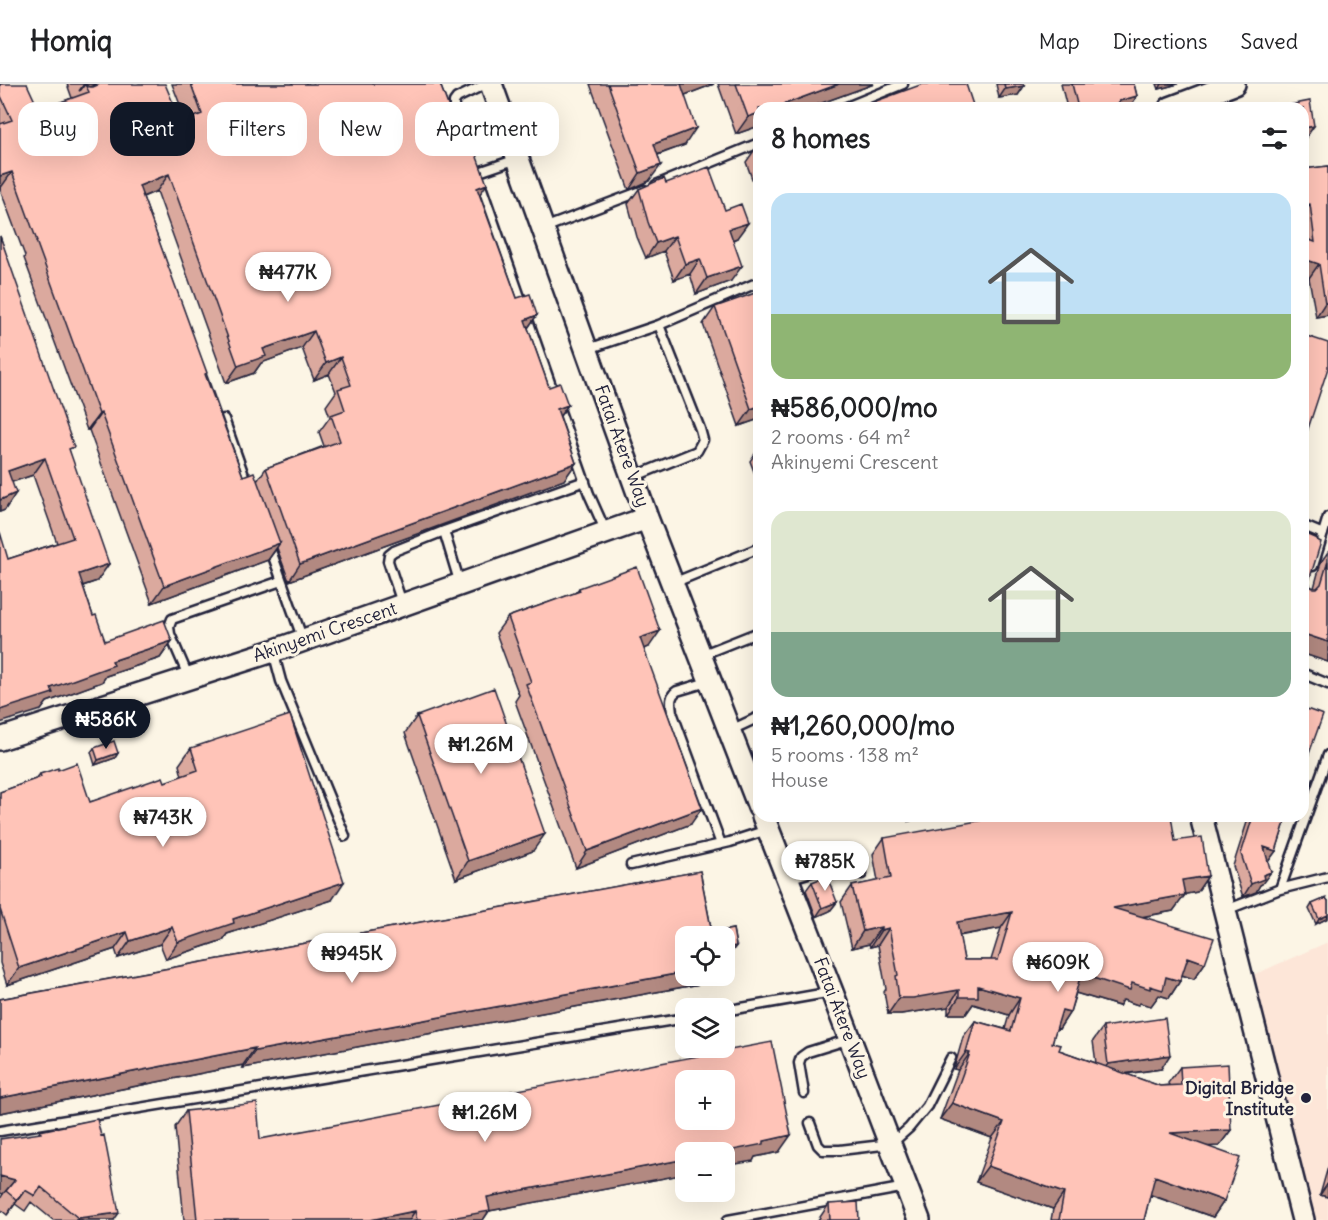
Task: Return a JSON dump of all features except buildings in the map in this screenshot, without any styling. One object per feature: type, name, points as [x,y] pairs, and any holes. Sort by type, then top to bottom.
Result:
[{"type":"street","name":"Fatai Atere Way","points":[[489,84],[647,518],[753,791]]},
{"type":"street","points":[[1186,102],[1234,84]]},
{"type":"street","name":"Akinyemi Crescent","points":[[0,739],[273,651],[647,518]]},
{"type":"street","points":[[1203,822],[1304,1220]]},
{"type":"street","name":"Fatai Atere Way","points":[[765,823],[920,1220]]},
{"type":"lane","points":[[454,102],[457,98],[489,84]]},
{"type":"lane","points":[[859,102],[903,84]]},
{"type":"lane","points":[[543,228],[631,196],[753,145]]},
{"type":"lane","points":[[476,173],[518,159]]},
{"type":"lane","points":[[473,162],[585,481],[606,533]]},
{"type":"lane","points":[[587,350],[659,325],[753,285]]},
{"type":"lane","points":[[633,477],[697,451],[703,440],[659,325]]},
{"type":"lane","points":[[224,419],[251,495]]},
{"type":"lane","points":[[402,605],[389,568],[389,555],[394,551],[585,481]]},
{"type":"lane","points":[[1310,577],[1328,517]]},
{"type":"lane","points":[[1309,528],[1323,534]]},
{"type":"lane","points":[[444,531],[460,584]]},
{"type":"lane","points":[[266,538],[303,640]]},
{"type":"lane","points":[[672,583],[753,550]]},
{"type":"lane","points":[[189,678],[170,634],[169,627],[172,619],[281,581]]},
{"type":"lane","points":[[700,655],[753,634]]},
{"type":"lane","points":[[273,651],[281,681],[345,836]]},
{"type":"lane","points":[[1309,676],[1328,684]]},
{"type":"lane","points":[[711,681],[672,694],[670,700],[672,712],[721,844]]},
{"type":"lane","points":[[730,730],[753,720]]},
{"type":"lane","points":[[1309,808],[1328,755]]},
{"type":"lane","points":[[1280,889],[1304,822]]},
{"type":"lane","points":[[631,865],[721,844],[765,823]]},
{"type":"lane","points":[[788,880],[828,867],[841,867],[862,874]]},
{"type":"lane","points":[[1226,910],[1280,889],[1328,878]]},
{"type":"lane","points":[[735,1009],[832,992]]},
{"type":"lane","points":[[0,1131],[675,1020]]},
{"type":"lane","points":[[804,1093],[799,1063],[801,1057],[808,1052],[850,1039]]},
{"type":"lane","points":[[810,1123],[818,1145],[823,1150],[891,1144],[909,1128],[927,1106],[951,1058]]},
{"type":"lane","points":[[728,1220],[906,1187]]},
{"type":"shaded area","name":"Digital Bridge Institute","points":[[1328,942],[1328,1220],[1315,1220],[1251,976]]},
{"type":"place","name":"Digital Bridge Institute","points":[[1306,1098]]}]
